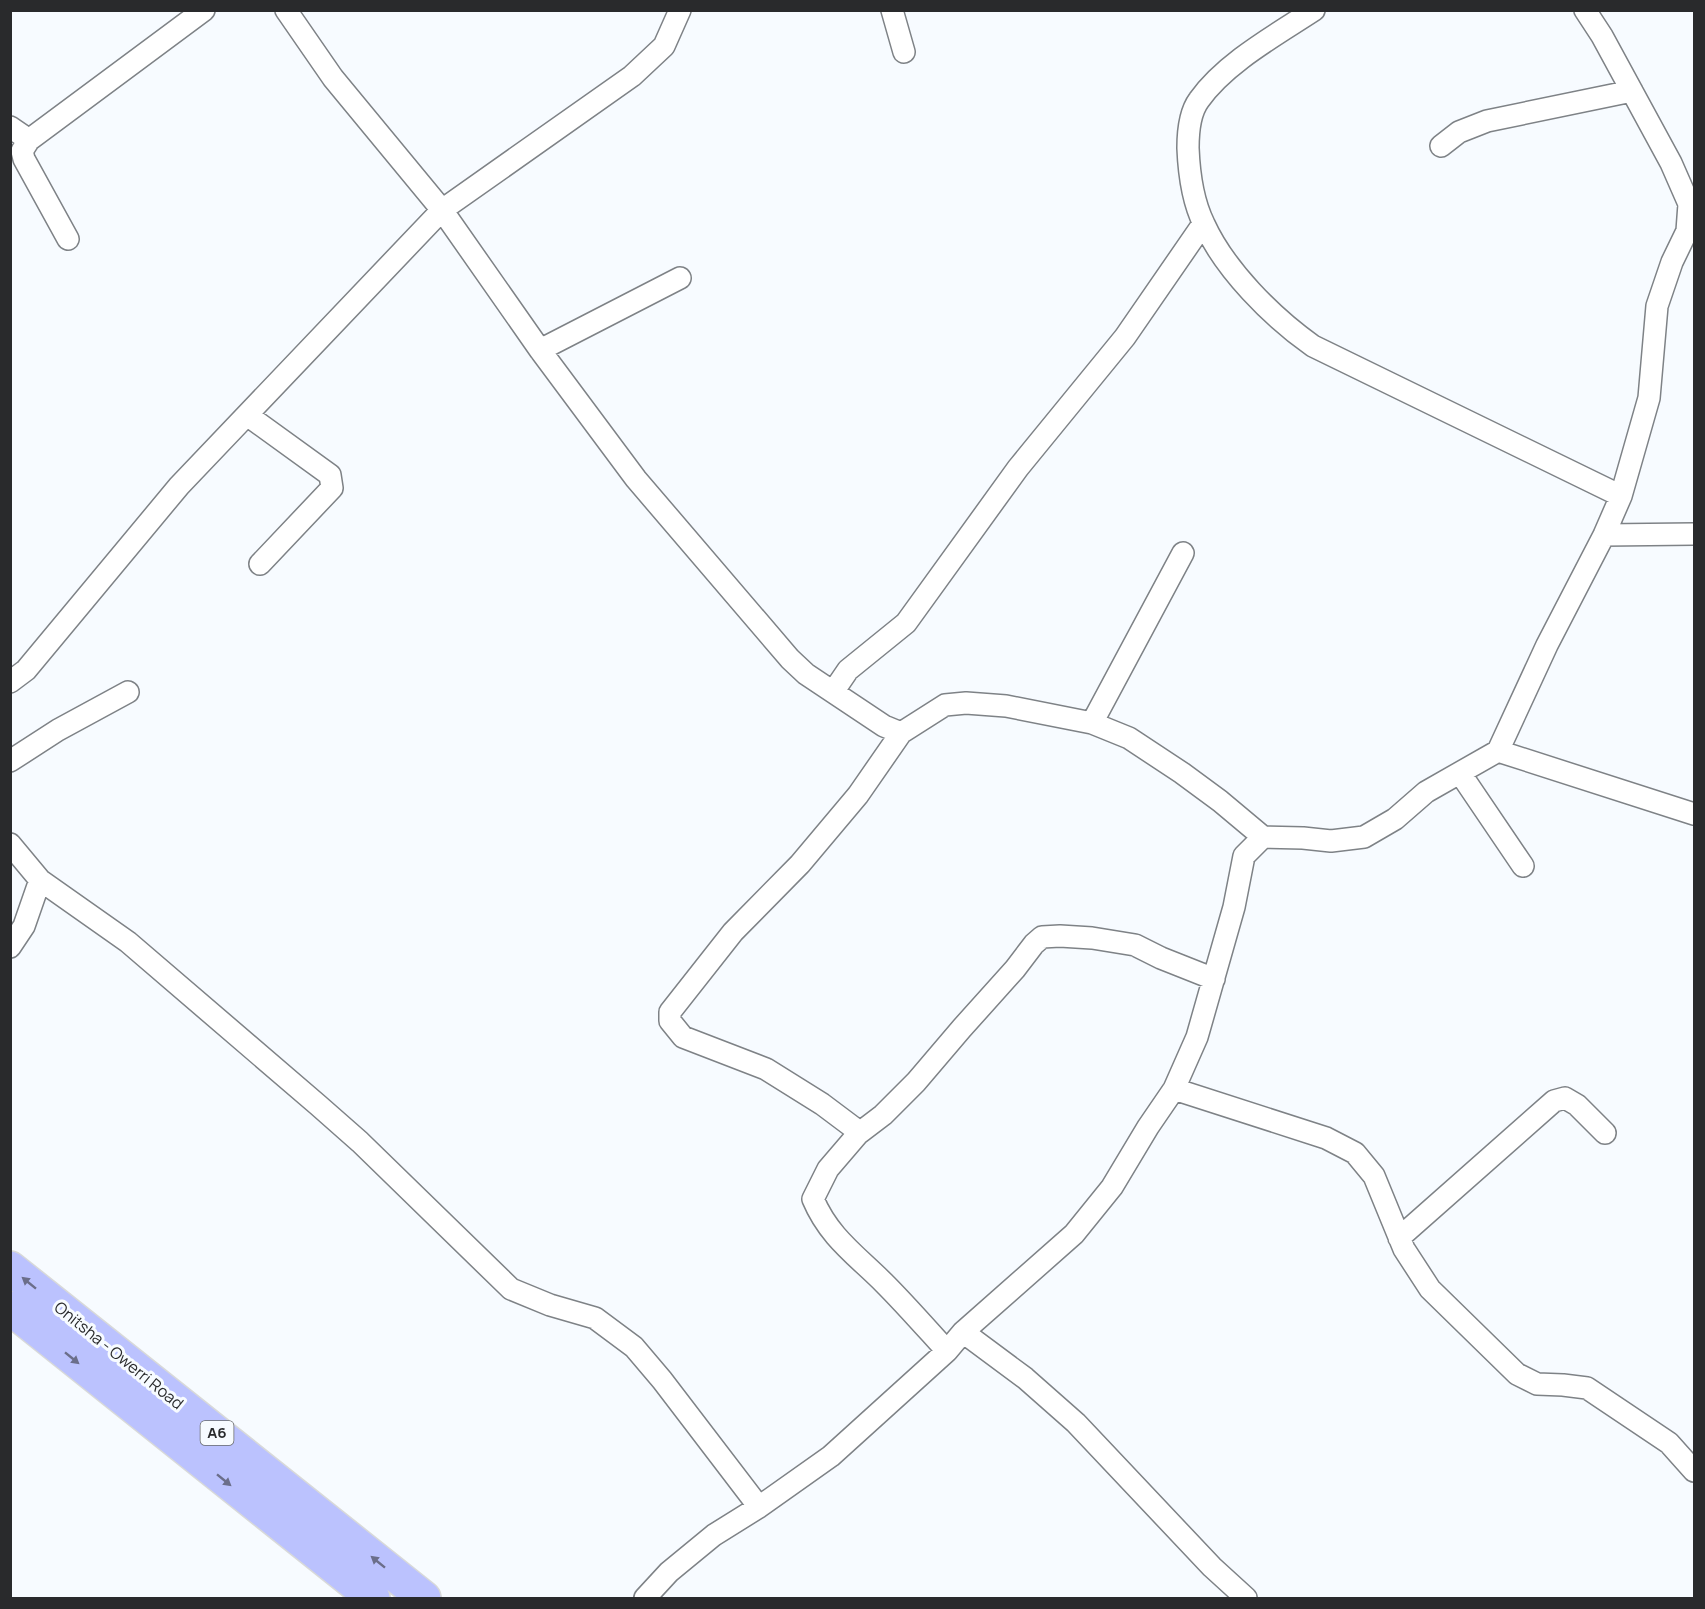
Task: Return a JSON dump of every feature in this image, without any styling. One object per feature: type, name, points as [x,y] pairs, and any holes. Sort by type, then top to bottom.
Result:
[{"type":"highway","name":"Onitsha - Owerri Road","points":[[10,1268],[424,1599]]},
{"type":"highway","name":"Onitsha - Owerri Road","points":[[10,1308],[373,1599]]},
{"type":"street","points":[[68,239],[24,159],[22,151],[29,140],[204,10]]},
{"type":"street","points":[[286,10],[333,78],[442,210],[540,350],[636,479],[790,659],[806,674],[884,726],[901,733]]},
{"type":"street","points":[[10,682],[27,670],[179,486],[442,210],[632,76],[664,46],[680,10]]},
{"type":"street","points":[[892,10],[904,52]]},
{"type":"street","points":[[1314,10],[1233,65],[1197,101],[1188,131],[1194,195],[1203,224],[1224,258],[1251,291],[1288,328],[1312,346],[1621,496]]},
{"type":"street","points":[[858,1134],[854,1128],[822,1104],[766,1069],[683,1037],[670,1021],[670,1012],[733,932],[801,864],[858,795],[901,733],[945,705],[966,703],[1006,706],[1092,723],[1130,738],[1182,772],[1263,837],[1330,841],[1364,837],[1395,819],[1426,792],[1498,751],[1547,645],[1604,535],[1621,496],[1649,398],[1657,306],[1672,262],[1687,231],[1689,204],[1671,163],[1585,10]]},
{"type":"street","points":[[1441,146],[1460,132],[1487,121],[1632,91]]},
{"type":"street","points":[[10,126],[29,140]]},
{"type":"street","points":[[833,692],[848,670],[906,623],[1018,468],[1125,337],[1203,224]]},
{"type":"street","points":[[540,350],[680,278]]},
{"type":"street","points":[[247,415],[323,468],[330,475],[332,488],[260,564]]},
{"type":"street","points":[[1604,535],[1695,534]]},
{"type":"street","points":[[1092,723],[1183,553]]},
{"type":"street","points":[[10,761],[58,730],[128,692]]},
{"type":"street","points":[[1498,751],[1695,814]]},
{"type":"street","points":[[1460,773],[1523,866]]},
{"type":"street","points":[[645,1599],[669,1572],[714,1535],[759,1507],[831,1456],[947,1351],[963,1332],[1074,1234],[1112,1187],[1174,1089],[1197,1037],[1234,907],[1244,856],[1263,837]]},
{"type":"street","points":[[10,844],[40,880],[128,942],[360,1142],[511,1289],[550,1305],[595,1318],[634,1347],[759,1507]]},
{"type":"street","points":[[10,947],[24,926],[40,880]]},
{"type":"street","points":[[947,1351],[885,1284],[835,1236],[813,1199],[828,1169],[858,1134],[883,1115],[916,1082],[1042,937],[1092,938],[1135,945],[1214,979]]},
{"type":"street","points":[[1174,1089],[1326,1138],[1355,1154],[1374,1176],[1404,1249],[1430,1289],[1517,1374],[1537,1384],[1587,1388],[1669,1443],[1695,1471]]},
{"type":"street","points":[[1399,1238],[1554,1101],[1565,1098],[1577,1105],[1605,1133]]},
{"type":"street","points":[[963,1332],[1024,1378],[1076,1423],[1212,1567],[1246,1599]]}]
